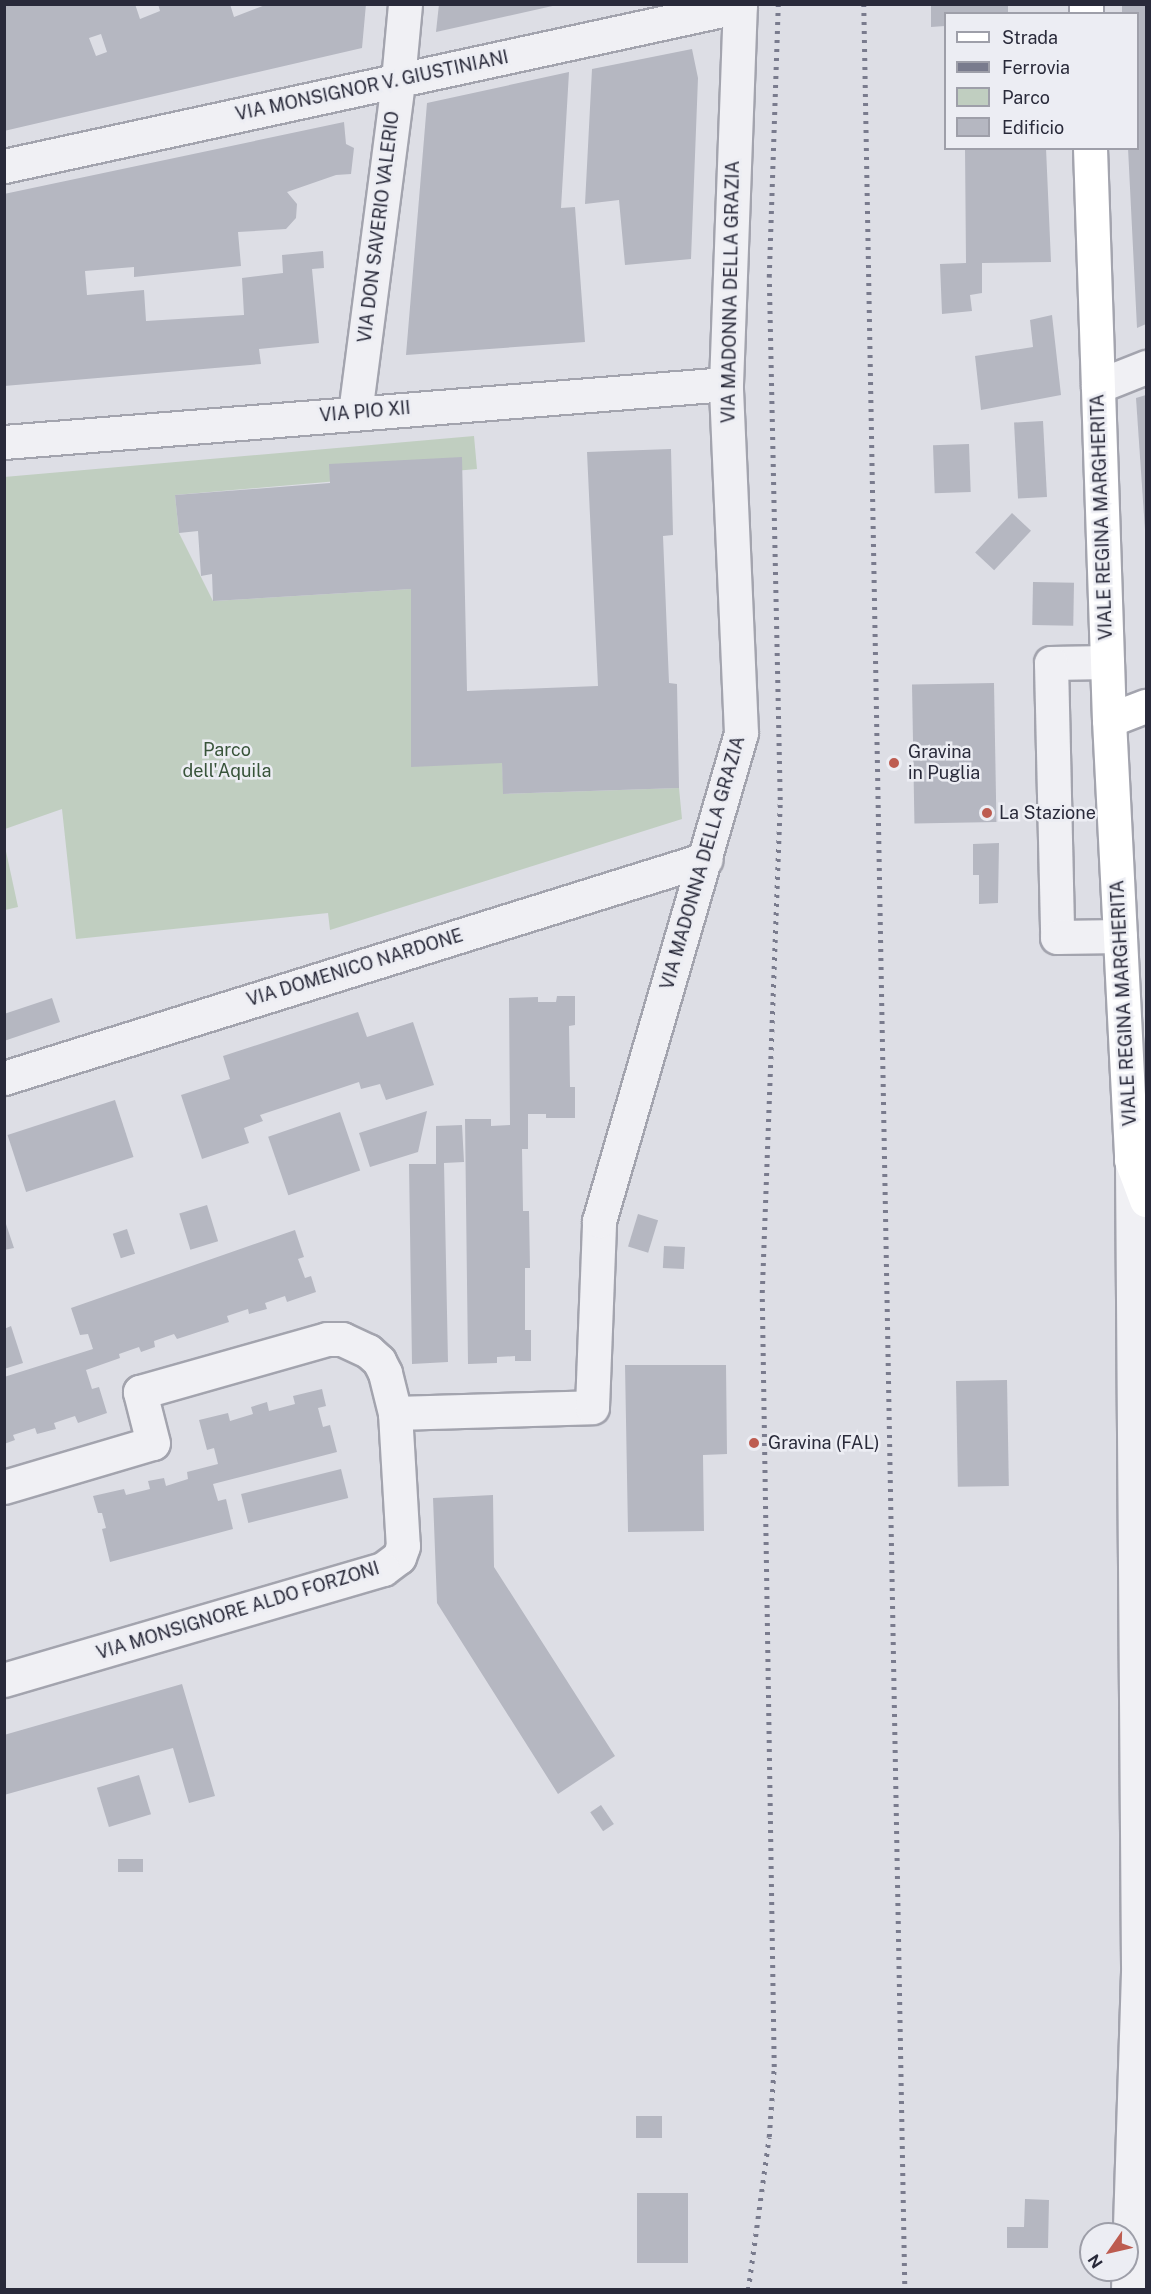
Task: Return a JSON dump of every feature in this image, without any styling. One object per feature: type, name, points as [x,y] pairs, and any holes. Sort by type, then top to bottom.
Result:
[{"type":"street","name":"VIA DON SAVERIO VALERIO","points":[[355,412],[398,80],[405,4]]},
{"type":"street","name":"VIA MONSIGNOR V. GIUSTINIANI","points":[[4,166],[740,5]]},
{"type":"street","name":"VIA MADONNA DELLA GRAZIA","points":[[395,1413],[592,1407],[599,1221],[741,733],[726,384],[740,5]]},
{"type":"street","name":"VIALE REGINA MARGHERITA","points":[[1090,150],[1109,720],[1120,936],[1136,1141],[1142,1994],[1128,2289]]},
{"type":"street","points":[[1098,386],[1146,367]]},
{"type":"street","name":"VIA PIO XII","points":[[4,442],[726,384]]},
{"type":"street","points":[[1107,662],[1051,663],[1057,937],[1120,936]]},
{"type":"street","points":[[1109,720],[1146,706]]},
{"type":"street","name":"VIA DOMENICO NARDONE","points":[[4,1078],[706,859]]},
{"type":"street","points":[[1136,1141],[1146,1200]]},
{"type":"street","name":"VIA MONSIGNORE ALDO FORZONI","points":[[4,1487],[153,1443],[140,1392],[327,1339],[354,1343],[379,1361],[395,1413],[403,1546],[392,1563],[383,1569],[4,1680]]},
{"type":"green space","name":"Parco dell'Aquila","points":[[474,436],[477,469],[175,495],[179,533],[213,601],[411,589],[502,763],[504,794],[679,788],[682,819],[330,930],[328,913],[76,939],[62,809],[5,829],[4,477]]},
{"type":"green space","points":[[4,842],[18,907],[5,910],[4,910]]},
{"type":"building","points":[[4,4],[135,4],[140,19],[160,11],[158,4],[230,4],[234,17],[268,4],[366,4],[362,48],[4,131]],"holes":[[[101,34],[107,52],[96,56],[89,38]]]},
{"type":"building","points":[[439,4],[557,4],[557,5],[436,32]]},
{"type":"building","points":[[1122,4],[1146,4],[1146,324],[1137,328],[1128,150],[1139,150],[1139,12],[1122,12]]},
{"type":"building","points":[[931,5],[1008,5],[1008,12],[944,12],[944,26],[931,27]]},
{"type":"building","points":[[692,49],[698,78],[691,259],[625,265],[619,200],[585,204],[592,69]]},
{"type":"building","points":[[569,72],[561,208],[575,207],[585,342],[406,355],[427,103]]},
{"type":"building","points":[[344,122],[346,144],[354,148],[351,174],[336,175],[287,192],[297,204],[296,218],[286,229],[238,232],[241,266],[134,277],[134,267],[85,271],[87,295],[144,290],[146,321],[244,315],[242,278],[283,273],[282,255],[323,251],[324,268],[312,269],[319,343],[259,349],[261,364],[4,386],[4,194]]},
{"type":"building","points":[[965,150],[1046,150],[1051,262],[982,263],[982,293],[970,295],[972,311],[942,314],[940,264],[966,263]]},
{"type":"building","points":[[1052,315],[1061,395],[981,410],[975,356],[1033,347],[1030,320]]},
{"type":"building","points":[[1146,395],[1146,530],[1145,530],[1136,398]]},
{"type":"building","points":[[1043,421],[1047,497],[1018,498],[1014,423]]},
{"type":"building","points":[[969,444],[971,492],[935,493],[933,445]]},
{"type":"building","points":[[671,449],[673,535],[663,536],[669,683],[677,684],[679,788],[503,794],[502,763],[411,767],[411,589],[213,601],[212,574],[201,576],[198,531],[179,533],[175,495],[330,483],[329,464],[462,457],[467,691],[598,686],[587,452]]},
{"type":"building","points":[[1012,513],[1031,531],[994,570],[975,552]]},
{"type":"building","points":[[1033,582],[1074,583],[1073,626],[1032,625]]},
{"type":"building","name":"Gravina in Puglia","points":[[994,683],[996,822],[914,823],[912,684]]},
{"type":"building","points":[[999,843],[998,903],[979,904],[979,875],[973,875],[973,844]]},
{"type":"building","points":[[557,996],[575,996],[575,1025],[569,1026],[570,1087],[575,1087],[575,1118],[546,1118],[546,1114],[528,1114],[528,1149],[522,1149],[523,1211],[529,1211],[530,1268],[525,1268],[525,1330],[531,1330],[531,1361],[515,1361],[515,1356],[497,1357],[497,1363],[468,1364],[465,1119],[491,1119],[491,1126],[510,1125],[509,998],[538,997],[538,1002],[556,1002]]},
{"type":"building","points":[[52,998],[60,1022],[4,1041],[4,1014]]},
{"type":"building","points":[[358,1012],[367,1037],[413,1022],[434,1085],[386,1100],[380,1084],[361,1089],[359,1082],[260,1115],[263,1121],[244,1128],[249,1143],[202,1159],[181,1095],[230,1079],[223,1056]]},
{"type":"building","points":[[115,1100],[134,1157],[26,1192],[8,1135]]},
{"type":"building","points":[[427,1111],[418,1152],[370,1167],[359,1133]]},
{"type":"building","points":[[340,1112],[360,1171],[288,1195],[268,1137]]},
{"type":"building","points":[[462,1125],[464,1162],[444,1163],[448,1362],[412,1364],[409,1164],[436,1164],[436,1126]]},
{"type":"building","points":[[207,1205],[218,1241],[190,1250],[179,1213]]},
{"type":"building","points":[[638,1214],[658,1220],[648,1253],[628,1247]]},
{"type":"building","points":[[4,1218],[14,1248],[4,1250]]},
{"type":"building","points":[[127,1229],[135,1254],[121,1258],[113,1234]]},
{"type":"building","points":[[295,1230],[304,1257],[298,1259],[305,1278],[311,1276],[316,1292],[287,1302],[285,1296],[265,1303],[267,1309],[249,1314],[248,1309],[227,1316],[229,1322],[177,1339],[174,1334],[154,1341],[155,1347],[141,1352],[139,1347],[119,1354],[120,1358],[86,1370],[92,1389],[99,1387],[107,1413],[78,1423],[75,1416],[54,1423],[56,1429],[37,1434],[35,1428],[13,1435],[15,1440],[4,1444],[4,1377],[93,1349],[88,1334],[80,1335],[71,1308]]},
{"type":"building","points":[[664,1246],[685,1247],[684,1269],[663,1268]]},
{"type":"building","points":[[11,1326],[23,1363],[4,1369],[4,1329]]},
{"type":"building","points":[[625,1365],[726,1365],[727,1454],[703,1455],[704,1531],[628,1532]]},
{"type":"building","points":[[1007,1380],[1009,1486],[958,1487],[956,1381]]},
{"type":"building","points":[[322,1389],[326,1406],[318,1408],[323,1427],[330,1425],[337,1452],[213,1484],[218,1501],[226,1499],[233,1529],[110,1562],[102,1529],[106,1528],[102,1513],[98,1513],[93,1496],[124,1489],[126,1495],[150,1489],[148,1481],[164,1478],[166,1486],[188,1479],[187,1472],[218,1464],[214,1448],[207,1450],[199,1420],[228,1413],[230,1421],[253,1414],[251,1407],[267,1402],[269,1411],[295,1404],[293,1396]]},
{"type":"building","points":[[341,1469],[348,1498],[248,1523],[241,1494]]},
{"type":"building","points":[[493,1495],[494,1567],[615,1756],[558,1794],[437,1603],[433,1498]]},
{"type":"building","points":[[182,1684],[215,1796],[189,1803],[173,1748],[4,1795],[4,1735]]},
{"type":"building","points":[[139,1775],[151,1814],[109,1827],[97,1788]]},
{"type":"building","points":[[601,1805],[614,1824],[603,1831],[590,1812]]},
{"type":"building","points":[[118,1859],[143,1859],[143,1872],[118,1872]]},
{"type":"building","points":[[636,2116],[662,2116],[662,2138],[636,2138]]},
{"type":"building","points":[[637,2193],[688,2193],[688,2263],[637,2263]]},
{"type":"building","points":[[1025,2199],[1049,2200],[1048,2248],[1007,2248],[1007,2227],[1024,2227]]},
{"type":"railway","points":[[748,2290],[769,2137],[774,2067],[762,1293],[780,800],[769,277],[778,4]]},
{"type":"railway","points":[[864,4],[905,2290]]},
{"type":"place","name":"Gravina in Puglia","points":[[894,763]]},
{"type":"place","name":"La Stazione","points":[[987,813]]},
{"type":"place","name":"Gravina (FAL)","points":[[754,1443]]}]
